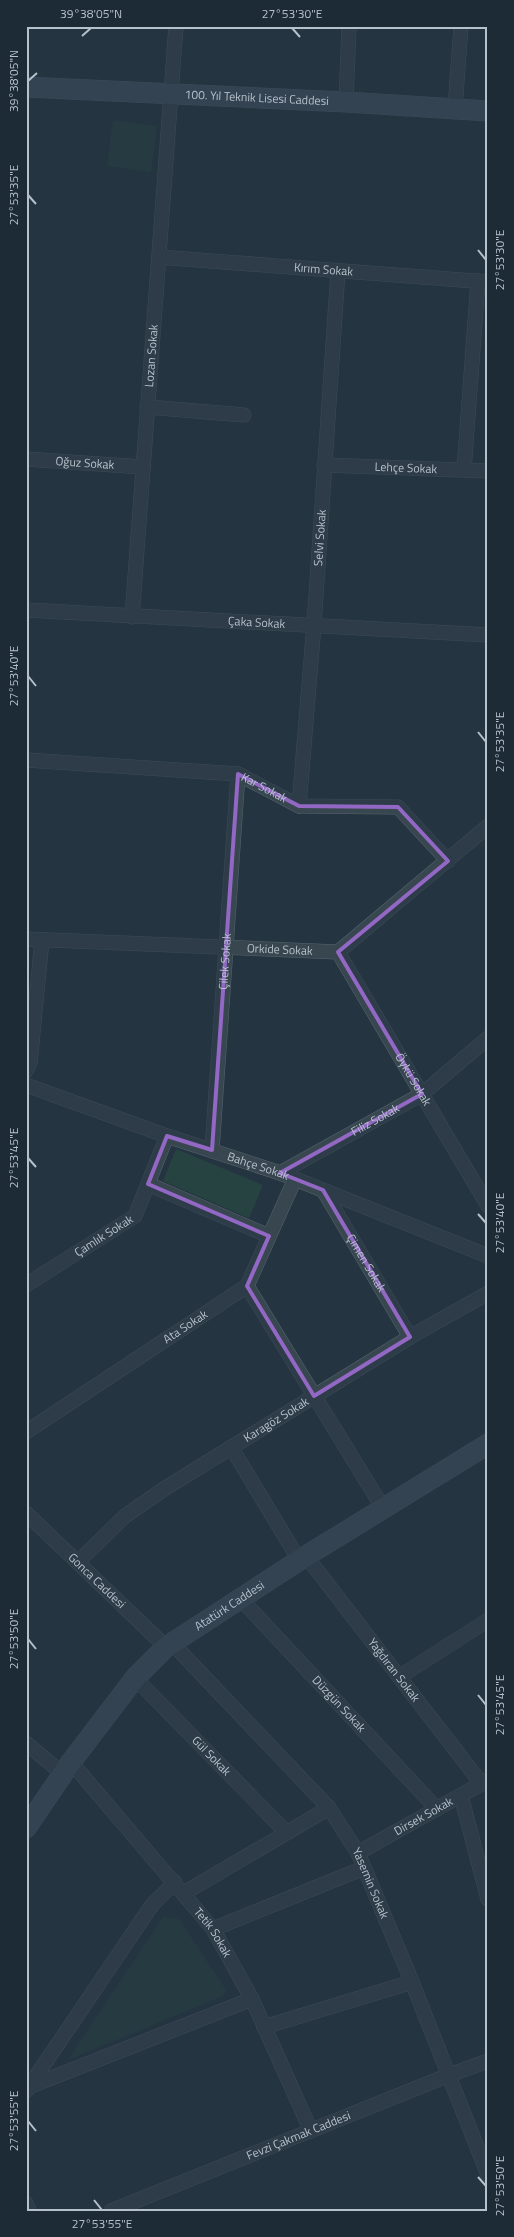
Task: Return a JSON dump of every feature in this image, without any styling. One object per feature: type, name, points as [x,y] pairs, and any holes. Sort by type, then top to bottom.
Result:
[{"type":"main road","name":"100. Yıl Teknik Lisesi Caddesi","points":[[26,87],[346,102],[488,111]]},
{"type":"main road","name":"Atatürk Caddesi","points":[[26,1828],[67,1768],[135,1678],[169,1645],[303,1558],[488,1444]]},
{"type":"street","name":"Lozan Sokak","points":[[132,617],[176,26]]},
{"type":"street","points":[[346,102],[349,26]]},
{"type":"street","points":[[455,109],[461,26]]},
{"type":"street","name":"Kırım Sokak","points":[[158,256],[483,281]]},
{"type":"street","name":"Selvi Sokak","points":[[299,806],[314,626],[338,271]]},
{"type":"street","points":[[464,470],[483,281]]},
{"type":"street","points":[[148,407],[244,414]]},
{"type":"street","name":"Oğuz Sokak","points":[[26,459],[143,466]]},
{"type":"street","name":"Lehçe Sokak","points":[[324,465],[488,471]]},
{"type":"street","name":"Çaka Sokak","points":[[26,610],[488,635]]},
{"type":"street","name":"Kar Sokak","points":[[26,760],[238,774],[299,806],[398,807],[448,861]]},
{"type":"street","name":"Çilek Sokak","points":[[212,1150],[238,774]]},
{"type":"street","points":[[338,952],[488,826]]},
{"type":"street","name":"Orkide Sokak","points":[[26,939],[338,952]]},
{"type":"street","points":[[26,1071],[30,1063],[42,940]]},
{"type":"street","name":"Öykü Sokak","points":[[338,952],[488,1206]]},
{"type":"street","name":"Filiz Sokak","points":[[280,1174],[422,1094],[488,1038]]},
{"type":"street","name":"Bahçe Sokak","points":[[26,1085],[167,1136],[295,1179],[488,1256]]},
{"type":"street","name":"Çamlık Sokak","points":[[26,1285],[135,1216],[167,1136]]},
{"type":"street","points":[[295,1179],[247,1286],[383,1508]]},
{"type":"street","points":[[148,1184],[269,1236]]},
{"type":"street","name":"Çimen Sokak","points":[[323,1190],[410,1337]]},
{"type":"street","name":"Ata Sokak","points":[[26,1432],[247,1286]]},
{"type":"street","name":"Karagöz Sokak","points":[[78,1562],[125,1516],[231,1447],[410,1337],[488,1293]]},
{"type":"street","name":"Yağdıran Sokak","points":[[231,1447],[303,1558],[484,1782]]},
{"type":"street","name":"Gonca Caddesi","points":[[26,1513],[169,1645]]},
{"type":"street","name":"Düzgün Sokak","points":[[240,1598],[436,1810]]},
{"type":"street","points":[[399,1677],[488,1620]]},
{"type":"street","name":"Yasemin Sokak","points":[[169,1645],[329,1808],[358,1853],[412,1982],[488,2175]]},
{"type":"street","name":"Gül Sokak","points":[[135,1678],[287,1833]]},
{"type":"street","name":"Tetik Sokak","points":[[26,1743],[67,1768],[180,1888],[213,1929],[252,1999],[311,2131]]},
{"type":"street","name":"Dirsek Sokak","points":[[358,1853],[484,1782]]},
{"type":"street","points":[[461,1796],[488,1899]]},
{"type":"street","points":[[29,2088],[152,1905],[180,1888],[287,1833],[329,1808]]},
{"type":"street","points":[[213,1929],[364,1868]]},
{"type":"street","points":[[264,2027],[412,1982]]},
{"type":"street","points":[[29,2088],[252,1999]]},
{"type":"street","name":"Fevzi Çakmak Caddesi","points":[[111,2211],[448,2074],[488,2061]]},
{"type":"street","points":[[26,2203],[29,2211]]},
{"type":"highlighted area","points":[[238,774],[299,806],[398,807],[448,861],[338,952],[422,1094],[280,1173],[323,1190],[410,1337],[314,1396],[247,1286],[269,1236],[148,1184],[167,1136],[212,1150]]},
{"type":"green space","points":[[113,120],[157,126],[151,172],[107,166]]},
{"type":"green space","points":[[176,1149],[263,1185],[249,1218],[163,1181]]},
{"type":"green space","points":[[163,1917],[179,1919],[226,1990],[223,1996],[68,2060]]}]
